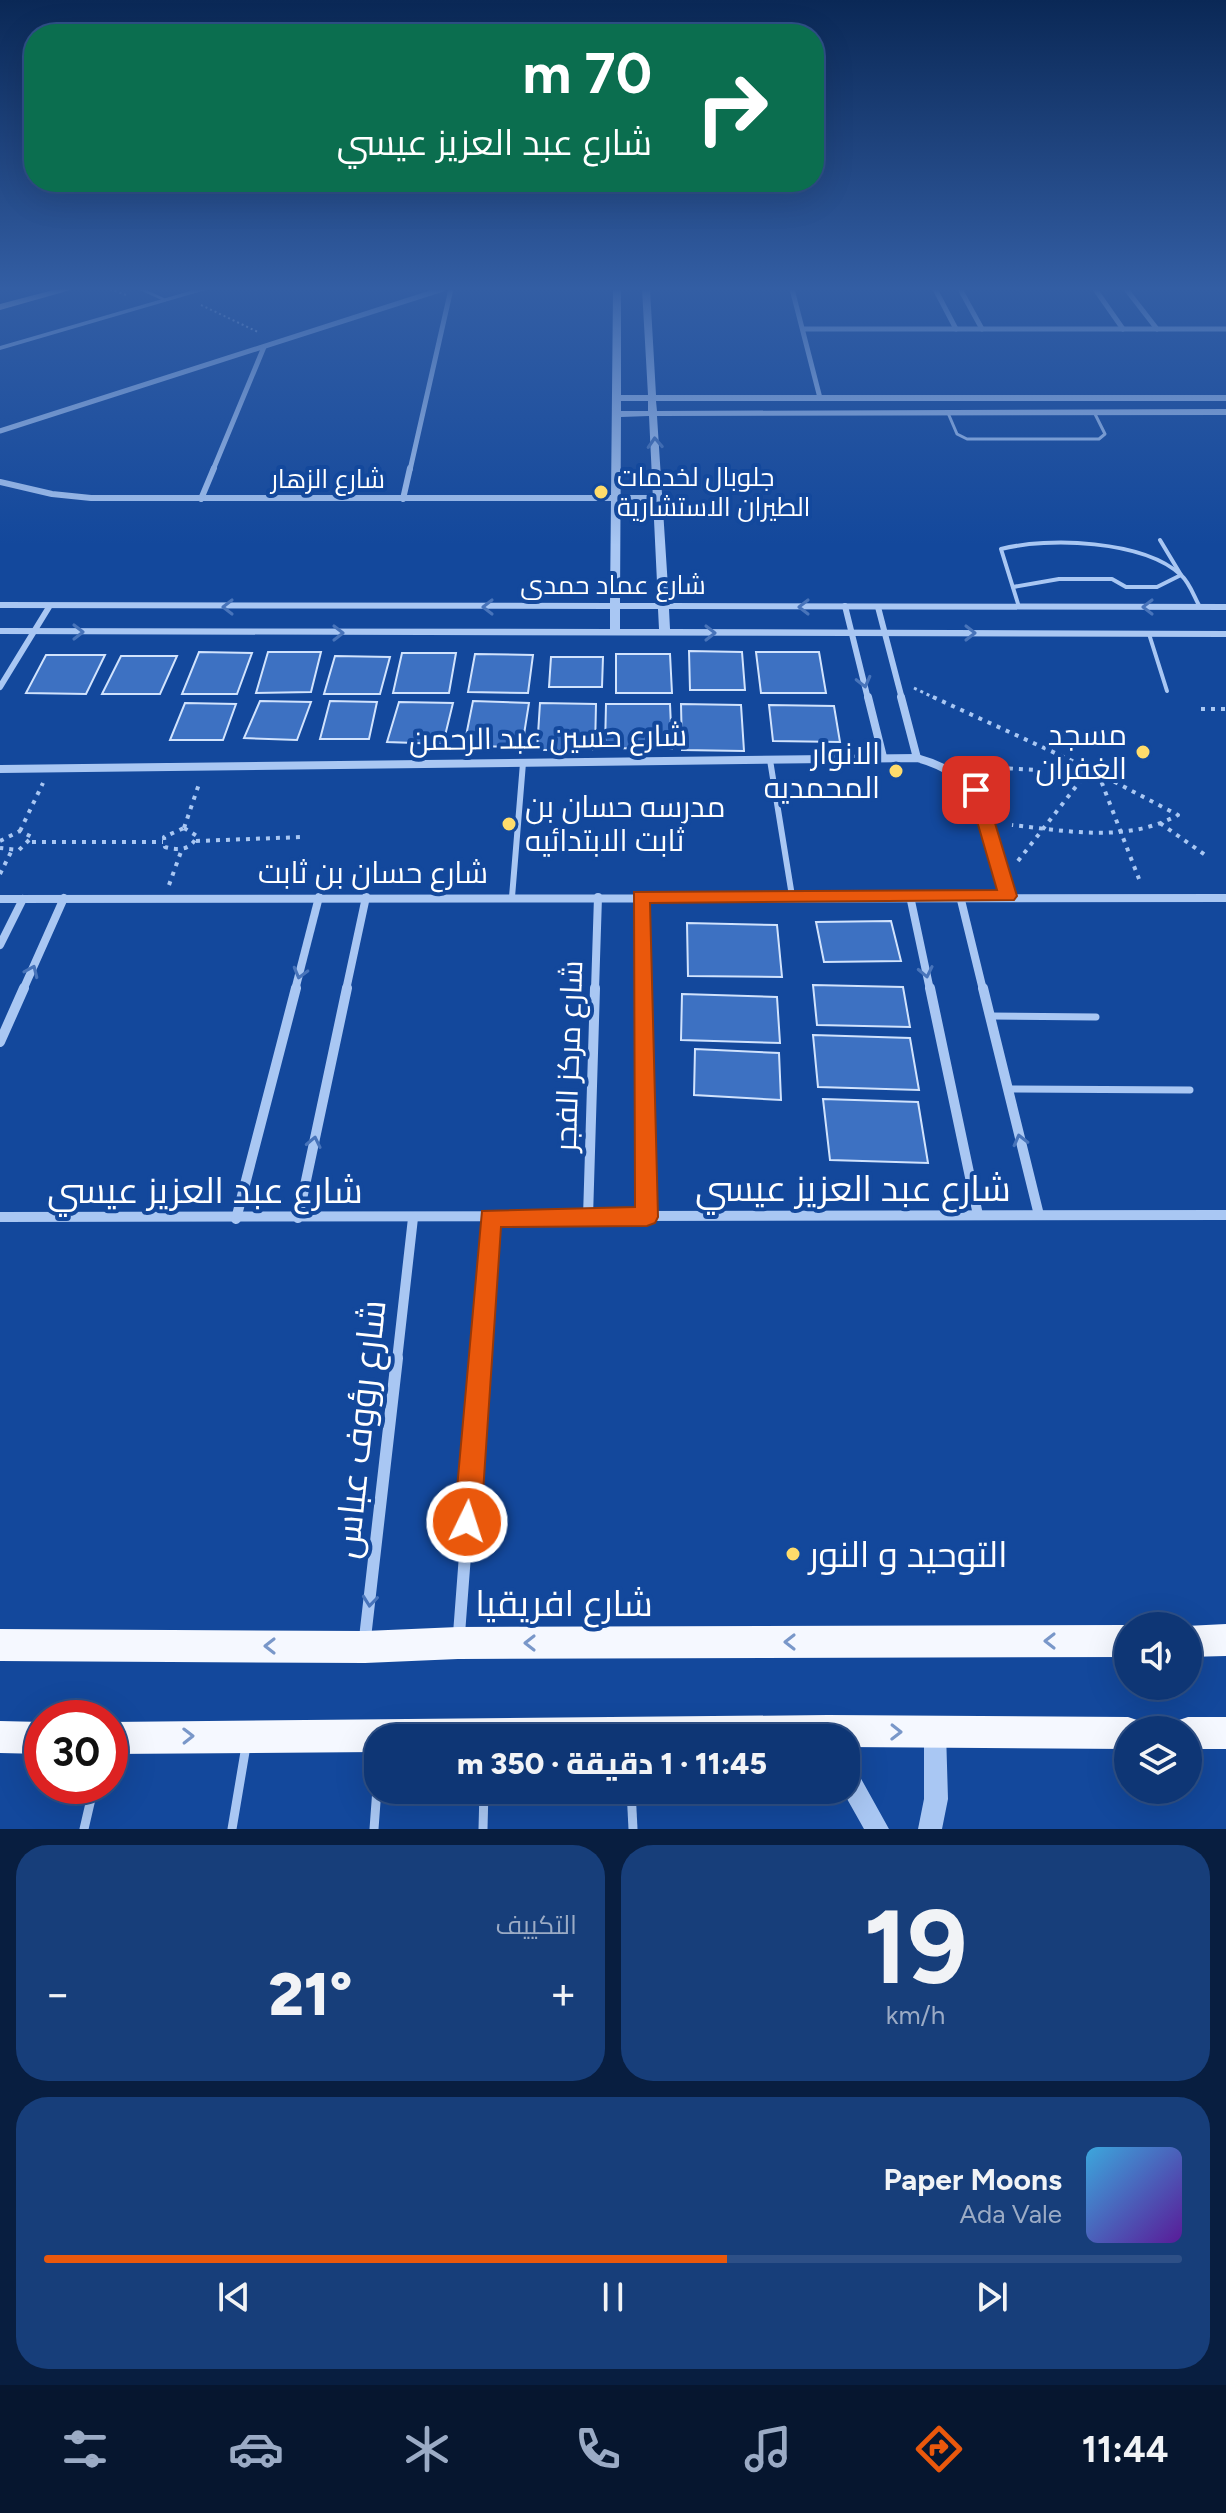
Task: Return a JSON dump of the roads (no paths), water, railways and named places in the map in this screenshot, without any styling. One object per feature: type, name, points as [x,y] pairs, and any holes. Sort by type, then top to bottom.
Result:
[{"type":"main road","points":[[1202,1641],[1226,1640]]},
{"type":"main road","name":"شارع افريقيا","points":[[0,1645],[365,1647],[458,1643],[1114,1641]]},
{"type":"main road","points":[[860,1733],[1114,1733]]},
{"type":"main road","points":[[1202,1733],[1226,1733]]},
{"type":"main road","points":[[128,1738],[364,1736]]},
{"type":"main road","points":[[0,1737],[24,1738]]},
{"type":"street","points":[[0,431],[178,374]]},
{"type":"street","points":[[201,499],[253,374]]},
{"type":"street","points":[[403,499],[431,374]]},
{"type":"street","points":[[615,633],[617,374]]},
{"type":"street","points":[[652,374],[665,633]]},
{"type":"street","points":[[814,374],[820,398]]},
{"type":"street","points":[[617,398],[1226,398]]},
{"type":"street","points":[[617,414],[1226,412]]},
{"type":"street","name":"شارع الزهار","points":[[0,482],[65,496],[201,499],[658,498]]},
{"type":"street","name":"شارع عماد حمدى","points":[[0,605],[1226,607]]},
{"type":"street","points":[[845,606],[883,757]]},
{"type":"street","points":[[0,687],[49,607]]},
{"type":"street","points":[[878,607],[917,758]]},
{"type":"street","name":"شارع عماد حمدى","points":[[0,631],[1226,634]]},
{"type":"street","name":"شارع حسين عبد الرحمن","points":[[0,769],[917,758],[953,768],[976,790],[1008,896]]},
{"type":"street","points":[[910,896],[978,1215]]},
{"type":"street","points":[[960,896],[1039,1215]]},
{"type":"street","points":[[236,1219],[319,897]]},
{"type":"street","points":[[298,1218],[366,897]]},
{"type":"street","name":"شارع مركز الفجر","points":[[588,1217],[598,897]]},
{"type":"street","points":[[640,897],[647,1217]]},
{"type":"street","points":[[0,1042],[64,898]]},
{"type":"street","name":"شارع حسان بن ثابت","points":[[0,899],[1226,898]]},
{"type":"street","points":[[0,945],[23,899]]},
{"type":"street","name":"شارع عبد العزيز عيسي","points":[[0,1217],[1226,1215]]},
{"type":"street","points":[[458,1643],[490,1217]]},
{"type":"street","name":"شارع رؤوف عباس","points":[[365,1647],[413,1218]]},
{"type":"street","points":[[930,1829],[936,1799],[935,1732]]},
{"type":"street","points":[[860,1799],[877,1829]]},
{"type":"lane","points":[[948,413],[957,434],[967,439],[1094,440],[1105,436],[1094,412]]},
{"type":"lane","points":[[1160,540],[1200,607]]},
{"type":"lane","points":[[1019,607],[1001,549],[1035,542],[1088,544],[1122,551],[1181,575]]},
{"type":"lane","points":[[1013,587],[1072,579],[1112,579],[1126,587],[1157,587],[1181,575]]},
{"type":"lane","points":[[1149,634],[1167,691]]},
{"type":"lane","points":[[770,760],[792,896]]},
{"type":"lane","points":[[512,897],[523,763]]},
{"type":"lane","points":[[990,1016],[1096,1017]]},
{"type":"lane","points":[[1008,1089],[1190,1090]]},
{"type":"lane","points":[[232,1829],[248,1735]]},
{"type":"lane","points":[[84,1829],[90,1804]]},
{"type":"lane","points":[[374,1829],[376,1804]]},
{"type":"lane","points":[[483,1829],[484,1804]]},
{"type":"lane","points":[[632,1804],[633,1829]]},
{"type":"place","name":"جلوبال لخدمات الطيران الاستشارية","points":[[601,492]]},
{"type":"place","name":"مسجد الغفران","points":[[1143,752]]},
{"type":"place","name":"الانوار المحمديه","points":[[896,771]]},
{"type":"place","name":"مدرسه حسان بن ثابت الابتدائيه","points":[[509,824]]},
{"type":"place","name":"التوحيد و النور","points":[[793,1554]]}]
